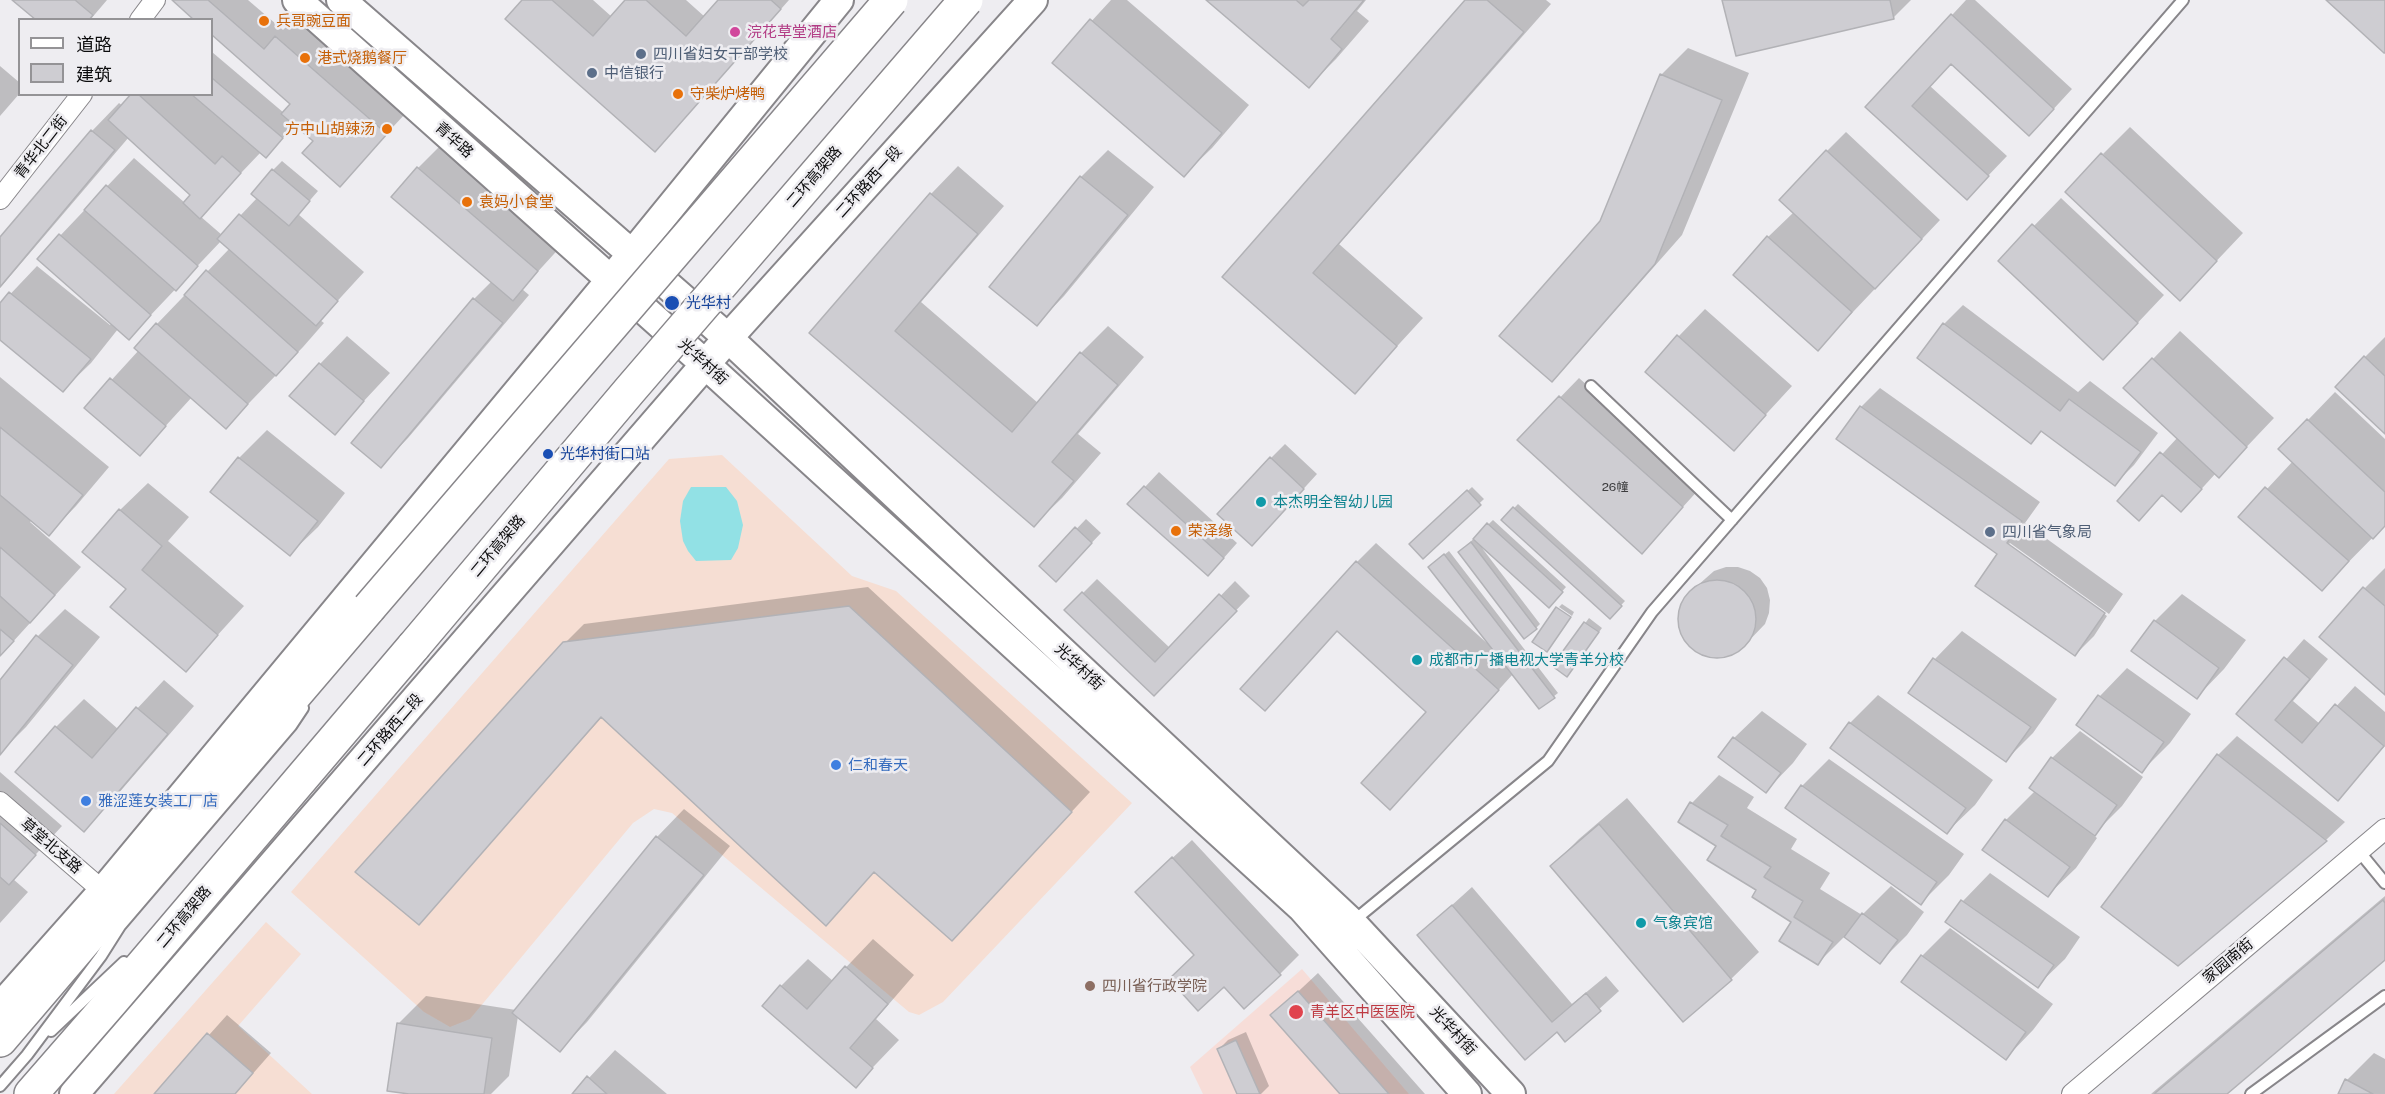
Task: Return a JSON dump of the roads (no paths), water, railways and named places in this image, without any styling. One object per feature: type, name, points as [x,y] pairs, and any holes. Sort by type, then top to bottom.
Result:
[{"type":"highway","points":[[13,1047],[369,608],[891,0]]},
{"type":"highway","name":"二环高架路","points":[[31,1094],[630,390],[966,0]]},
{"type":"main road","name":"青华路","points":[[297,0],[611,280]]},
{"type":"main road","name":"青华路","points":[[341,0],[633,254]]},
{"type":"main road","points":[[0,1007],[103,891],[633,254],[839,0]]},
{"type":"main road","name":"二环路西一段","points":[[705,364],[1033,0]]},
{"type":"main road","name":"光华村街","points":[[633,254],[728,338],[1511,1094]]},
{"type":"main road","name":"光华村街","points":[[611,280],[1302,908],[1341,932],[1467,1094]]},
{"type":"main road","name":"二环路西二段","points":[[74,1094],[705,364]]},
{"type":"street","points":[[142,18],[155,0]]},
{"type":"street","name":"青华北二街","points":[[0,199],[80,96]]},
{"type":"street","name":"草堂北支路","points":[[0,802],[103,891]]},
{"type":"street","name":"家园南街","points":[[2072,1094],[2385,829]]},
{"type":"lane","points":[[1341,932],[1548,761],[1652,612],[2183,0]]},
{"type":"lane","points":[[1591,386],[1732,520]]},
{"type":"lane","points":[[0,1086],[13,1047],[101,956],[120,926],[291,726],[369,608]]},
{"type":"lane","points":[[331,725],[414,646]]},
{"type":"lane","points":[[2358,850],[2385,883]]},
{"type":"lane","points":[[13,1047],[131,955]]},
{"type":"lane","points":[[2251,1094],[2385,996]]},
{"type":"water","points":[[691,487],[726,487],[737,501],[743,525],[738,548],[731,560],[696,561],[688,551],[683,541],[680,521],[683,501]]},
{"type":"place","name":"兵哥豌豆面","points":[[264,21]]},
{"type":"place","name":"浣花草堂酒店","points":[[735,32]]},
{"type":"place","name":"四川省妇女干部学校","points":[[641,54]]},
{"type":"place","name":"港式烧鹅餐厅","points":[[305,58]]},
{"type":"place","name":"中信银行","points":[[592,73]]},
{"type":"place","name":"守柴炉烤鸭","points":[[678,94]]},
{"type":"place","name":"方中山胡辣汤","points":[[387,129]]},
{"type":"place","name":"袁妈小食堂","points":[[467,202]]},
{"type":"place","name":"光华村","points":[[672,303]]},
{"type":"place","name":"光华村街口站","points":[[548,454]]},
{"type":"place","name":"本杰明全智幼儿园","points":[[1261,502]]},
{"type":"place","name":"荣泽缘","points":[[1176,531]]},
{"type":"place","name":"四川省气象局","points":[[1990,532]]},
{"type":"place","name":"成都市广播电视大学青羊分校","points":[[1417,660]]},
{"type":"place","name":"仁和春天","points":[[836,765]]},
{"type":"place","name":"雅涩莲女装工厂店","points":[[86,801]]},
{"type":"place","name":"气象宾馆","points":[[1641,923]]},
{"type":"place","name":"四川省行政学院","points":[[1090,986]]},
{"type":"place","name":"青羊区中医医院","points":[[1296,1012]]}]
